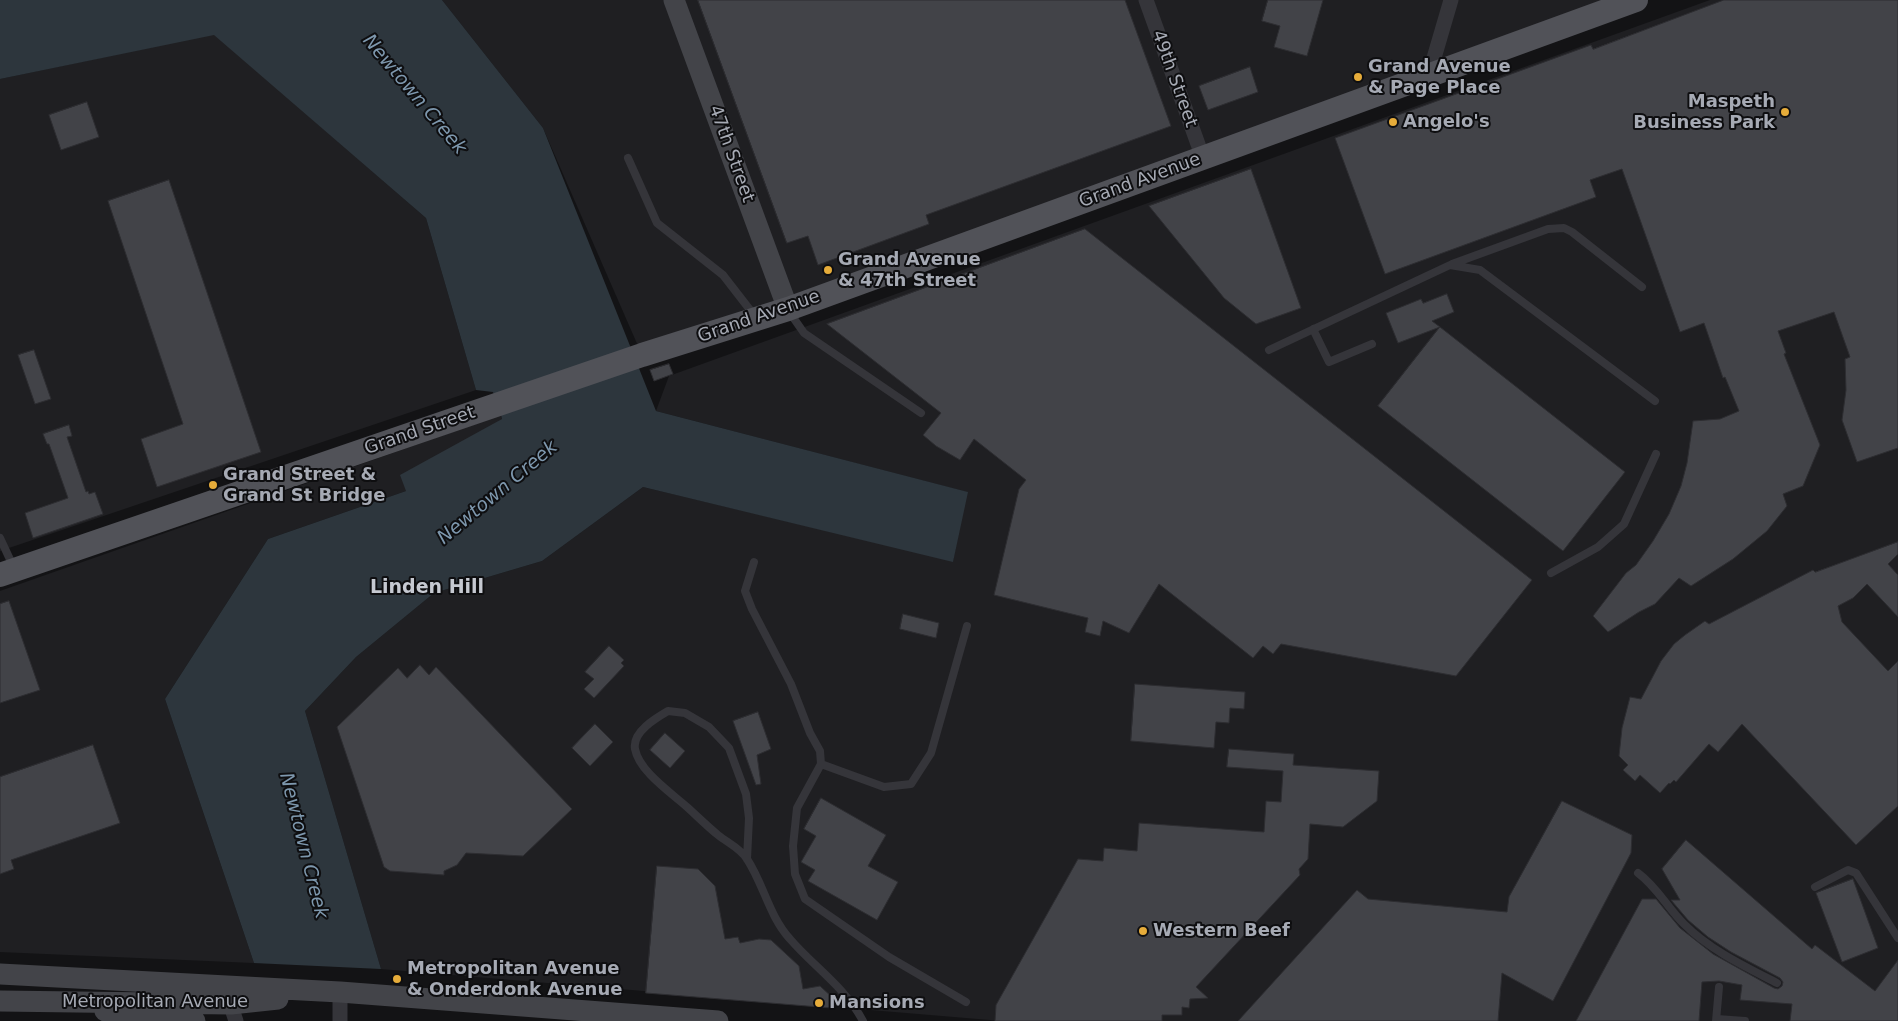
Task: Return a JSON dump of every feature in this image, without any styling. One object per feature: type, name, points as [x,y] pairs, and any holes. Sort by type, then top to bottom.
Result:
[{"type":"main road","name":"47th Street","points":[[674,0],[788,309]]},
{"type":"main road","name":"Grand Avenue","points":[[642,355],[788,309],[1636,0]]},
{"type":"main road","name":"Grand Street","points":[[7,573],[642,355]]},
{"type":"main road","name":"Metropolitan Avenue","points":[[0,974],[230,1004]]},
{"type":"main road","name":"Metropolitan Avenue","points":[[0,1001],[230,1004],[340,992],[718,1021]]},
{"type":"main road","points":[[68,1002],[129,1018],[195,1021]]},
{"type":"street","name":"49th Street","points":[[1146,0],[1203,158]]},
{"type":"street","points":[[1429,75],[1451,0]]},
{"type":"street","points":[[340,992],[340,1021]]},
{"type":"lane","points":[[628,158],[657,223],[722,275],[757,319]]},
{"type":"lane","points":[[1269,350],[1450,265],[1548,229],[1564,228],[1572,232],[1642,288]]},
{"type":"lane","points":[[1450,265],[1480,270],[1655,401]]},
{"type":"lane","points":[[788,309],[804,333],[921,413]]},
{"type":"lane","points":[[1313,329],[1329,362],[1372,344]]},
{"type":"lane","points":[[1551,573],[1598,547],[1624,524],[1656,454]]},
{"type":"lane","points":[[0,538],[7,573]]},
{"type":"lane","points":[[754,562],[745,591],[752,610],[790,684],[810,733],[820,751],[821,764],[797,808],[793,846],[795,874],[804,899],[888,957],[966,1002]]},
{"type":"lane","points":[[821,764],[884,787],[911,784],[931,754],[967,626]]},
{"type":"lane","points":[[747,858],[749,818],[746,794],[729,748],[709,727],[685,712],[668,710],[652,721],[637,736],[634,746],[638,761],[652,777],[747,858],[778,924],[790,940],[843,991],[856,1007],[863,1021]]},
{"type":"lane","points":[[1815,887],[1848,870],[1856,873],[1898,938]]},
{"type":"lane","points":[[1638,872],[1654,887],[1682,923],[1712,947],[1743,966],[1777,983]]},
{"type":"lane","points":[[1720,987],[1716,1020],[1745,1021]]},
{"type":"shaded area","points":[[442,0],[1635,0],[642,355],[543,128]]},
{"type":"shaded area","points":[[1710,0],[1898,0],[1898,1021],[1002,1021],[381,969],[305,711],[356,657],[434,593],[542,561],[643,487],[953,561],[967,492],[656,411],[669,376]]},
{"type":"shaded area","points":[[214,34],[426,218],[476,390],[0,551],[0,79]]},
{"type":"shaded area","points":[[501,415],[502,419],[406,491],[268,539],[165,699],[254,963],[0,952],[0,591]]},
{"type":"water","name":"Newtown Creek","points":[[0,0],[442,0],[543,128],[656,411],[968,492],[953,562],[643,487],[542,561],[434,593],[356,657],[305,711],[381,969],[254,963],[165,699],[268,539],[406,491],[400,475],[502,419],[501,415],[493,392],[476,390],[426,218],[214,35],[0,79]]},
{"type":"building","points":[[698,0],[1125,0],[1171,126],[926,215],[929,224],[818,265],[808,236],[787,243]]},
{"type":"building","points":[[1268,0],[1323,0],[1307,56],[1274,47],[1280,26],[1262,21]]},
{"type":"building","points":[[1724,0],[1898,0],[1898,448],[1857,462],[1842,420],[1846,390],[1845,359],[1850,357],[1834,312],[1778,331],[1786,353],[1784,354],[1820,445],[1803,486],[1783,494],[1787,506],[1767,531],[1733,559],[1691,586],[1679,578],[1655,604],[1608,632],[1593,616],[1626,573],[1636,565],[1669,514],[1681,486],[1687,463],[1693,421],[1720,419],[1739,411],[1725,377],[1723,378],[1704,323],[1680,332],[1622,169],[1590,180],[1596,197],[1385,274],[1335,138],[1591,45],[1593,49]]},
{"type":"building","points":[[1250,67],[1258,92],[1208,110],[1199,86]]},
{"type":"building","points":[[87,102],[99,137],[61,150],[49,115]]},
{"type":"building","points":[[1251,169],[1301,308],[1256,324],[1224,298],[1149,206]]},
{"type":"building","points":[[169,180],[261,452],[157,487],[141,439],[183,424],[108,201]]},
{"type":"building","points":[[1085,229],[1532,580],[1456,676],[1281,644],[1273,654],[1263,646],[1253,658],[1159,584],[1129,633],[1103,621],[1100,636],[1085,632],[1088,618],[994,595],[1019,489],[1026,480],[974,439],[960,460],[936,446],[923,435],[941,413],[827,324]]},
{"type":"building","points":[[1447,294],[1454,312],[1432,321],[1440,327],[1398,343],[1386,313],[1421,299],[1423,303]]},
{"type":"building","points":[[1440,327],[1625,472],[1563,551],[1378,406]]},
{"type":"building","points":[[34,350],[51,399],[35,404],[18,355]]},
{"type":"building","points":[[669,364],[673,374],[654,381],[650,370]]},
{"type":"building","points":[[69,425],[72,436],[67,437],[86,492],[88,491],[89,494],[95,492],[103,514],[33,538],[25,513],[68,498],[49,444],[47,444],[43,434]]},
{"type":"building","points":[[1898,542],[1898,554],[1888,564],[1898,575],[1898,617],[1867,584],[1853,598],[1838,606],[1842,622],[1888,671],[1898,661],[1898,806],[1856,845],[1742,724],[1718,752],[1709,744],[1676,782],[1674,780],[1669,783],[1660,793],[1640,775],[1635,781],[1623,770],[1628,765],[1619,756],[1622,728],[1630,697],[1641,699],[1661,661],[1674,644],[1705,621],[1709,624],[1813,570],[1815,572]]},
{"type":"building","points":[[9,601],[40,690],[0,703],[0,604]]},
{"type":"building","points":[[903,614],[939,623],[936,638],[900,629]]},
{"type":"building","points":[[609,646],[624,660],[621,663],[624,666],[594,698],[584,689],[594,679],[585,672]]},
{"type":"building","points":[[420,665],[429,675],[436,667],[572,809],[523,856],[466,853],[457,865],[444,871],[444,875],[390,871],[384,867],[337,727],[398,668],[407,678]]},
{"type":"building","points":[[1135,684],[1245,692],[1244,709],[1230,708],[1229,723],[1216,722],[1214,748],[1131,741]]},
{"type":"building","points":[[758,712],[771,749],[757,755],[761,784],[756,785],[733,721]]},
{"type":"building","points":[[595,724],[613,742],[590,766],[572,748]]},
{"type":"building","points":[[665,733],[685,751],[670,768],[650,750]]},
{"type":"building","points":[[93,745],[120,823],[11,860],[14,869],[0,874],[0,777]]},
{"type":"building","name":"Western Beef","points":[[1229,749],[1294,754],[1293,765],[1379,771],[1377,801],[1343,827],[1310,824],[1308,859],[1299,869],[1300,875],[1196,987],[1208,998],[1190,999],[1189,1008],[1182,1007],[1182,1015],[1162,1015],[1162,1021],[995,1021],[996,1005],[1078,859],[1103,861],[1104,848],[1137,851],[1139,823],[1264,832],[1266,801],[1281,802],[1283,771],[1227,767]]},
{"type":"building","points":[[821,798],[886,835],[868,866],[898,882],[877,920],[808,881],[815,870],[801,862],[816,836],[804,829]]},
{"type":"building","points":[[1562,801],[1632,835],[1631,853],[1553,1001],[1502,973],[1498,1021],[1238,1021],[1357,890],[1368,899],[1507,912],[1509,897]]},
{"type":"building","points":[[1686,840],[1812,949],[1815,945],[1875,991],[1898,960],[1898,1021],[1790,1021],[1792,1004],[1740,1000],[1742,985],[1719,981],[1702,982],[1699,1021],[1576,1021],[1642,899],[1656,899],[1680,928],[1713,954],[1774,988],[1778,989],[1782,986],[1783,982],[1780,978],[1731,952],[1708,937],[1688,920],[1671,900],[1680,900],[1662,869]]},
{"type":"building","points":[[657,866],[698,869],[715,886],[725,939],[738,937],[740,943],[759,939],[771,940],[799,966],[803,989],[820,986],[833,998],[832,1008],[646,993]]},
{"type":"building","points":[[1853,879],[1878,948],[1842,962],[1816,893]]},
{"type":"place","name":"Grand Avenue & Page Place","points":[[1358,77]]},
{"type":"place","name":"Maspeth Business Park","points":[[1785,112]]},
{"type":"place","name":"Angelo's","points":[[1393,122]]},
{"type":"place","name":"Grand Avenue & 47th Street","points":[[828,270]]},
{"type":"place","name":"Grand Street & Grand St Bridge","points":[[213,485]]},
{"type":"place","name":"Western Beef","points":[[1143,931]]},
{"type":"place","name":"Metropolitan Avenue & Onderdonk Avenue","points":[[397,979]]},
{"type":"place","name":"Mansions","points":[[819,1003]]},
{"type":"district","name":"Linden Hill","points":[[427,588]]}]
